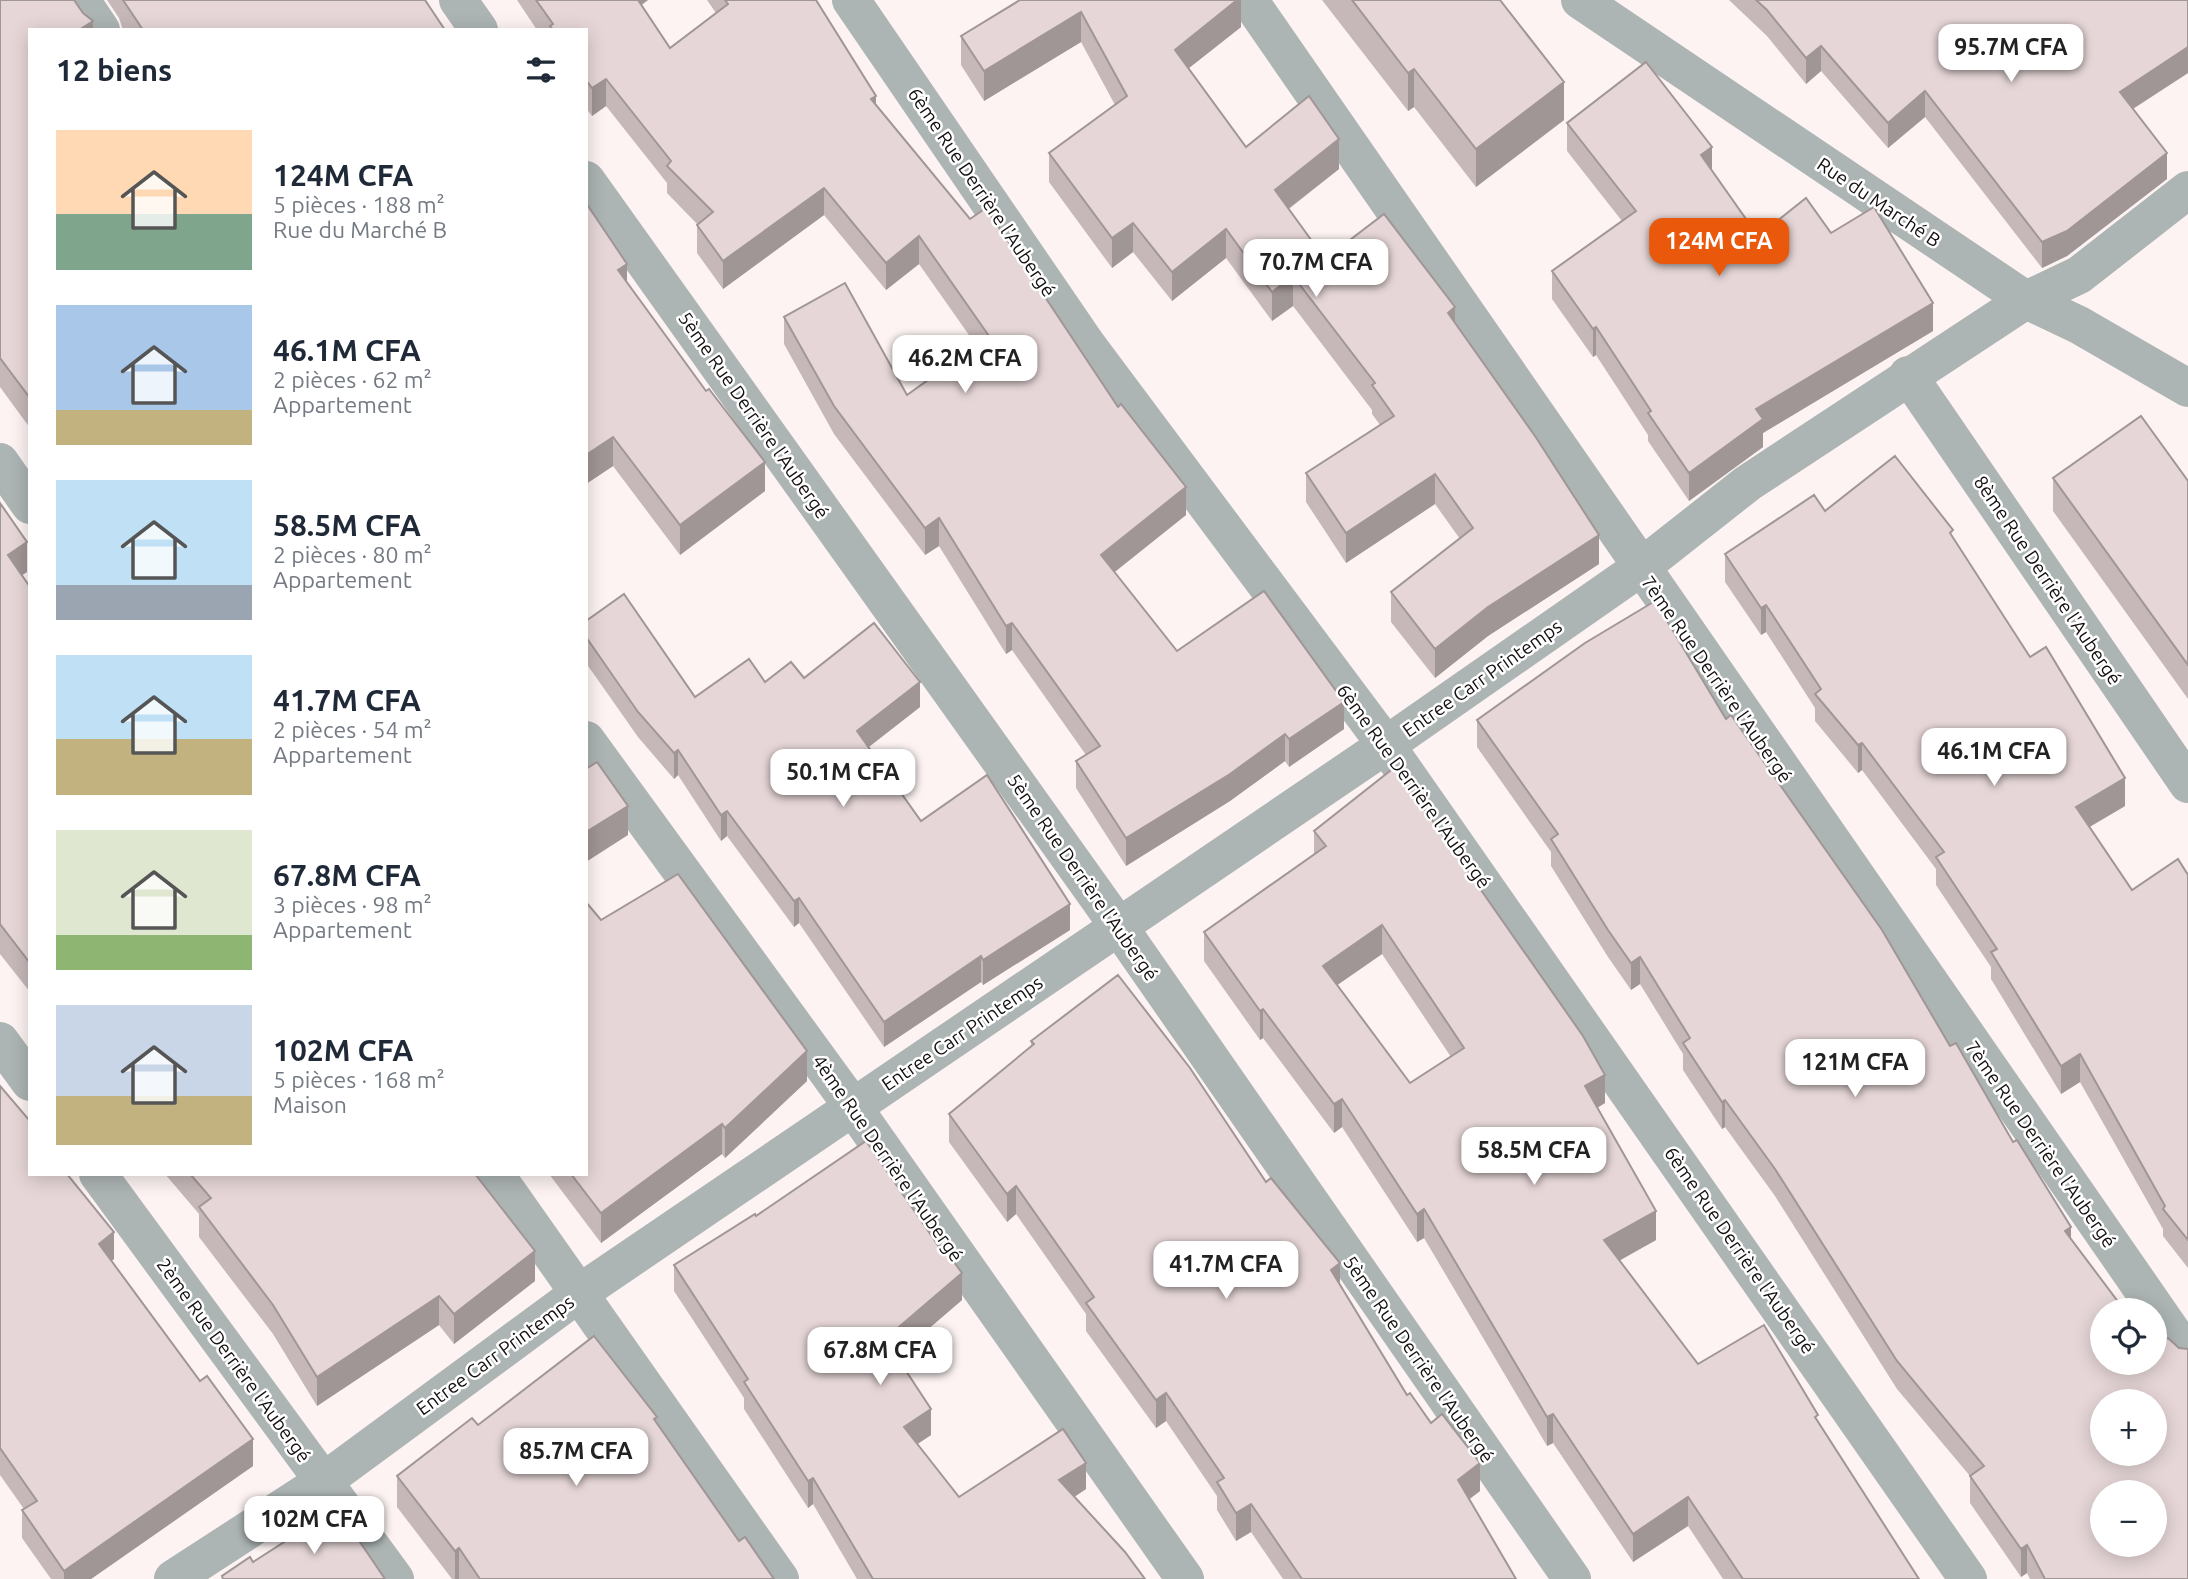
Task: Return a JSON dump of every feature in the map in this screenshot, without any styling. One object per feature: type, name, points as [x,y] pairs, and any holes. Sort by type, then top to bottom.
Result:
[{"type":"street","points":[[80,0],[99,28]]},
{"type":"street","points":[[458,0],[478,28]]},
{"type":"street","name":"6ème Rue Derrière l'Aubergé","points":[[851,0],[1087,345],[1386,745],[1968,1579]]},
{"type":"street","name":"7ème Rue Derrière l'Aubergé","points":[[1250,0],[1640,568],[2188,1355]]},
{"type":"street","name":"Rue du Marché B","points":[[1580,0],[2026,300],[2079,324],[2188,388]]},
{"type":"street","name":"5ème Rue Derrière l'Aubergé","points":[[588,183],[1119,927],[1572,1579]]},
{"type":"street","name":"Entree Carr Printemps","points":[[173,1579],[324,1481],[578,1294],[1386,745],[1640,568],[1748,484],[1908,375],[2026,300],[2079,275],[2188,190]]},
{"type":"street","name":"8ème Rue Derrière l'Aubergé","points":[[1908,375],[2188,784]]},
{"type":"street","points":[[0,462],[28,502]]},
{"type":"street","name":"4ème Rue Derrière l'Aubergé","points":[[588,743],[853,1107],[1185,1579]]},
{"type":"street","points":[[0,1041],[28,1079]]},
{"type":"street","name":"2ème Rue Derrière l'Aubergé","points":[[99,1176],[395,1579]]},
{"type":"street","points":[[496,1176],[780,1579]]},
{"type":"building","points":[[0,0],[74,0],[93,21],[82,28],[28,28],[28,395],[0,358]]},
{"type":"building","points":[[123,0],[425,0],[444,28],[142,28]]},
{"type":"building","points":[[536,0],[638,0],[670,48],[728,4],[725,0],[816,0],[876,96],[871,99],[970,219],[986,208],[1118,407],[1121,404],[1186,487],[1101,555],[1177,651],[1264,591],[1344,702],[1289,739],[1285,734],[1230,774],[1126,838],[1076,761],[1100,746],[1012,623],[1006,626],[939,518],[925,528],[834,406],[784,317],[845,283],[907,395],[989,336],[919,236],[886,263],[824,188],[723,261],[697,225],[713,212],[667,166],[671,161],[606,79],[592,88],[588,83],[588,28],[552,28],[550,26],[553,24]]},
{"type":"building","points":[[1020,0],[1237,0],[1175,50],[1246,147],[1309,96],[1339,139],[1275,190],[1325,259],[1384,214],[1455,307],[1448,313],[1535,436],[1599,535],[1488,607],[1435,649],[1391,592],[1473,528],[1435,474],[1346,533],[1306,473],[1394,416],[1372,385],[1375,383],[1293,276],[1272,292],[1226,229],[1172,272],[1133,223],[1112,238],[1049,153],[1127,96],[1081,12],[984,71],[961,36]]},
{"type":"building","points":[[1352,0],[1500,0],[1564,82],[1476,149],[1414,69],[1408,73]]},
{"type":"building","points":[[1756,0],[2188,0],[2188,47],[2120,92],[2167,153],[2067,231],[2042,242],[1925,91],[1888,123],[1821,46],[1806,58]]},
{"type":"building","points":[[1646,62],[1712,147],[1701,155],[1758,236],[1806,198],[1831,233],[1874,207],[1933,303],[1756,409],[1763,419],[1689,473],[1648,413],[1651,411],[1596,327],[1593,329],[1552,271],[1636,211],[1567,123]]},
{"type":"building","points":[[588,206],[627,264],[618,270],[706,391],[709,389],[765,462],[680,525],[613,437],[588,454]]},
{"type":"building","points":[[2141,416],[2188,481],[2188,665],[2053,478]]},
{"type":"building","points":[[1895,456],[1953,530],[1950,533],[2030,657],[2046,647],[2125,778],[2076,807],[2132,890],[2178,859],[2188,875],[2188,1240],[2163,1209],[2165,1206],[2080,1054],[2061,1066],[1991,952],[1997,949],[1936,857],[1944,852],[1862,743],[1858,745],[1815,694],[1821,689],[1766,605],[1761,608],[1725,554],[1814,495],[1825,511]]},
{"type":"building","points":[[0,503],[27,542],[8,555],[28,584],[28,960],[0,924]]},
{"type":"building","points":[[624,594],[695,697],[749,659],[765,682],[791,662],[804,678],[874,623],[920,682],[857,731],[921,821],[987,775],[1070,904],[983,960],[981,956],[884,1022],[799,898],[794,901],[727,811],[721,815],[678,750],[674,753],[638,712],[588,640],[588,620]]},
{"type":"building","points":[[1655,601],[1726,719],[1731,715],[1882,930],[1950,1046],[1956,1043],[2013,1142],[2017,1140],[2071,1227],[2065,1231],[2115,1298],[2090,1298],[2090,1375],[2167,1375],[2167,1339],[2179,1348],[2188,1349],[2188,1579],[2045,1579],[2027,1545],[2021,1549],[1970,1476],[1984,1466],[1897,1361],[1775,1169],[1725,1100],[1722,1102],[1683,1043],[1690,1038],[1640,957],[1631,963],[1608,930],[1551,839],[1558,834],[1477,720],[1585,643]]},
{"type":"building","points":[[597,762],[628,806],[588,831],[588,768]]},
{"type":"building","points":[[1395,767],[1583,1036],[1605,1075],[1585,1086],[1656,1211],[1604,1240],[1698,1364],[1764,1325],[1818,1415],[1815,1417],[1919,1579],[1743,1579],[1688,1497],[1633,1534],[1553,1414],[1547,1417],[1424,1209],[1417,1214],[1342,1099],[1334,1104],[1263,1009],[1260,1011],[1204,932],[1326,846],[1314,831]],"holes":[[[1382,925],[1464,1048],[1410,1083],[1323,966]]]},
{"type":"building","points":[[678,874],[807,1051],[725,1128],[722,1124],[601,1213],[573,1176],[588,1176],[588,904],[601,920]]},
{"type":"building","points":[[1118,975],[1190,1068],[1266,1182],[1271,1178],[1340,1263],[1331,1270],[1407,1395],[1410,1393],[1431,1423],[1442,1414],[1480,1463],[1458,1480],[1516,1579],[1302,1579],[1251,1504],[1236,1513],[1217,1482],[1224,1478],[1166,1393],[1156,1400],[1086,1303],[1094,1297],[1016,1186],[1007,1194],[949,1114],[1034,1044],[1031,1041]]},
{"type":"building","points":[[0,1086],[28,1119],[28,1176],[69,1176],[114,1232],[99,1244],[200,1381],[207,1376],[253,1439],[64,1571],[22,1510],[37,1501],[0,1448]]},
{"type":"building","points":[[866,1141],[940,1248],[943,1247],[962,1273],[885,1339],[931,1409],[904,1427],[959,1497],[1063,1429],[1086,1463],[1059,1480],[1125,1552],[1145,1579],[873,1579],[813,1478],[808,1481],[744,1382],[748,1379],[674,1265],[755,1214],[756,1216]]},
{"type":"building","points":[[192,1176],[477,1176],[535,1251],[454,1314],[439,1296],[317,1377],[273,1305],[199,1207],[211,1198]]},
{"type":"building","points":[[594,1336],[657,1417],[654,1419],[739,1541],[745,1537],[774,1579],[480,1579],[459,1548],[455,1551],[397,1476],[472,1418],[478,1425]]},
{"type":"building","points":[[337,1508],[385,1579],[223,1579],[222,1576],[250,1557],[253,1562]]}]
